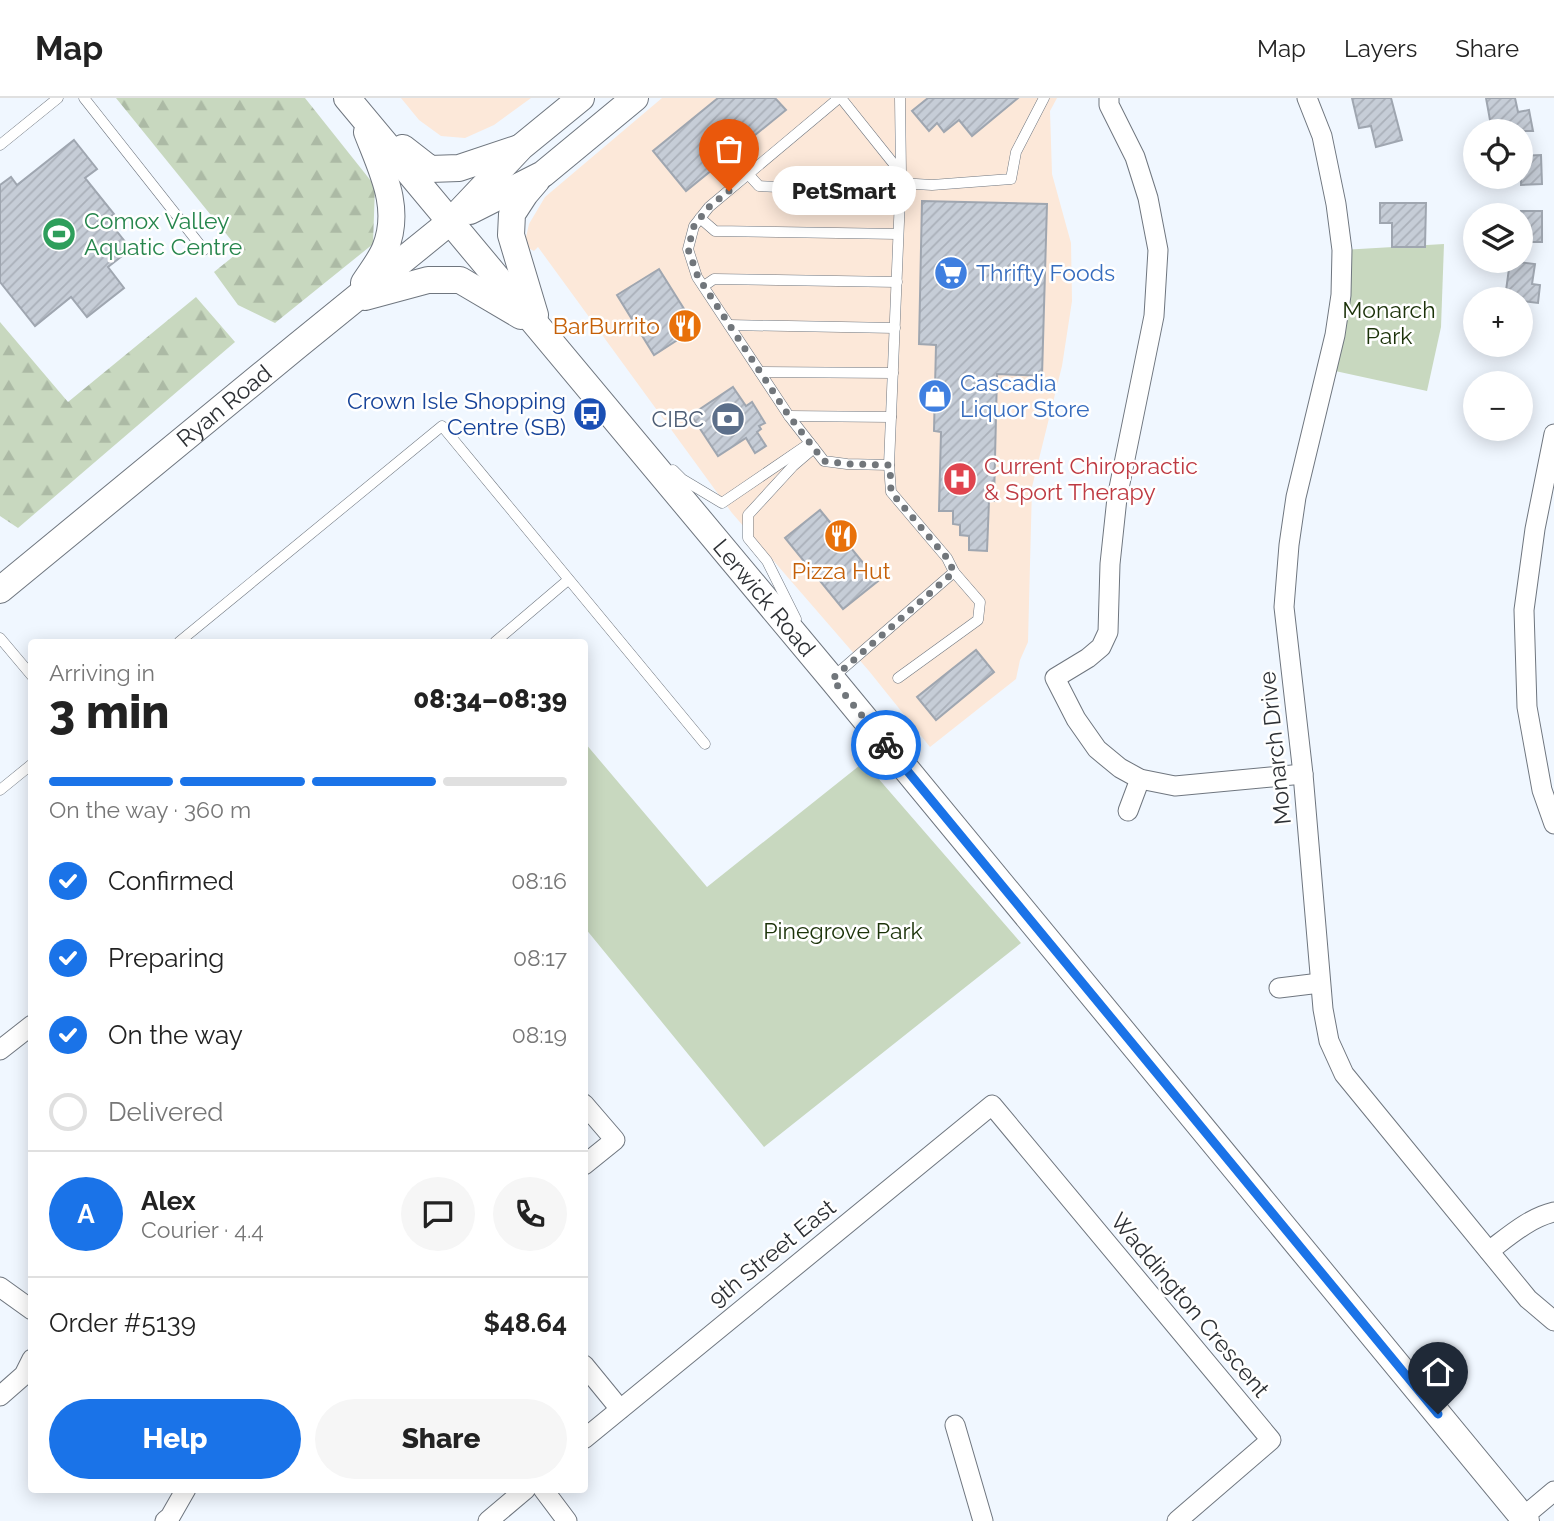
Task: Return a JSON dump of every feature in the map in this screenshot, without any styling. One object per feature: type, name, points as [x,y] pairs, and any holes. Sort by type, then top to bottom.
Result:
[{"type":"main road","name":"Ryan Road","points":[[0,590],[451,221],[522,147],[582,98]]},
{"type":"main road","name":"Ryan Road","points":[[451,221],[543,174],[635,98]]},
{"type":"main road","points":[[354,106],[430,169],[459,168],[522,147]]},
{"type":"main road","points":[[354,106],[390,191],[392,219],[385,249],[354,299]]},
{"type":"main road","name":"Lerwick Road","points":[[354,106],[815,658],[1524,1519]]},
{"type":"main road","points":[[538,326],[510,234],[512,214],[543,174]]},
{"type":"main road","points":[[354,299],[428,280],[460,280],[538,326]]},
{"type":"street","points":[[1109,98],[1109,105],[1135,157],[1148,198],[1158,250],[1154,316],[1117,498],[1110,564],[1108,632],[1101,647],[1088,659],[1055,678],[1076,719],[1097,749],[1120,768],[1140,779],[1175,786],[1304,774]]},
{"type":"street","name":"Monarch Drive","points":[[1307,98],[1322,136],[1336,204],[1342,250],[1341,295],[1335,335],[1296,497],[1284,607],[1304,774],[1320,983],[1329,1041],[1343,1074],[1528,1299],[1554,1321]]},
{"type":"street","points":[[1554,434],[1535,529],[1524,610],[1527,707],[1542,790],[1554,824]]},
{"type":"street","points":[[1128,811],[1140,779]]},
{"type":"street","points":[[1279,989],[1320,983]]},
{"type":"street","points":[[0,1050],[28,1028]]},
{"type":"street","name":"9th Street East","points":[[588,1436],[992,1105]]},
{"type":"street","name":"Waddington Crescent","points":[[992,1105],[1271,1440],[1177,1521]]},
{"type":"street","points":[[588,1109],[615,1140],[588,1162]]},
{"type":"street","points":[[1489,1251],[1539,1215],[1554,1212]]},
{"type":"street","points":[[0,1287],[28,1307]]},
{"type":"street","points":[[0,1396],[24,1376],[28,1368]]},
{"type":"street","points":[[588,1369],[620,1409]]},
{"type":"street","points":[[955,1425],[983,1521]]},
{"type":"street","points":[[1524,1519],[1554,1491]]},
{"type":"street","points":[[165,1521],[184,1493]]},
{"type":"street","points":[[488,1521],[521,1493]]},
{"type":"street","points":[[546,1493],[567,1521]]},
{"type":"lane","points":[[0,145],[58,98]]},
{"type":"lane","points":[[84,98],[204,250]]},
{"type":"lane","points":[[890,465],[824,461],[789,416],[698,277],[688,249],[694,226],[709,207],[840,98],[900,183]]},
{"type":"lane","points":[[898,678],[978,620],[980,602],[891,492],[900,98]]},
{"type":"lane","points":[[748,174],[759,186],[900,183],[932,185],[1011,180],[1016,152],[1044,98]]},
{"type":"lane","points":[[700,218],[715,231],[898,234]]},
{"type":"lane","points":[[704,286],[714,279],[897,282]]},
{"type":"lane","points":[[729,325],[895,328]]},
{"type":"lane","points":[[760,372],[893,373]]},
{"type":"lane","points":[[604,404],[682,479],[722,503],[812,445]]},
{"type":"lane","points":[[789,416],[891,417]]},
{"type":"lane","points":[[184,639],[442,426],[705,744]]},
{"type":"lane","points":[[812,445],[748,514],[748,538],[767,561],[815,658]]},
{"type":"lane","points":[[832,679],[954,572]]},
{"type":"lane","points":[[499,639],[568,580]]},
{"type":"lane","points":[[0,638],[28,671]]},
{"type":"lane","points":[[0,790],[28,767]]},
{"type":"shaded area","points":[[401,98],[531,98],[494,125],[465,138],[441,136],[419,120]]},
{"type":"shaded area","points":[[662,98],[1057,98],[1050,111],[1052,174],[1071,243],[1072,301],[1062,366],[1032,487],[1028,642],[1016,679],[930,747],[869,671],[732,513],[538,247],[534,251],[524,246],[529,224],[545,197]]},
{"type":"green space","points":[[116,98],[305,98],[375,186],[373,244],[275,323],[238,305],[214,272],[240,251]]},
{"type":"green space","name":"Monarch Park","points":[[1444,244],[1441,327],[1427,391],[1326,369],[1342,250]]},
{"type":"green space","points":[[196,297],[235,342],[18,528],[0,516],[0,322],[68,402]]},
{"type":"green space","name":"Pinegrove Park","points":[[588,747],[707,887],[864,762],[1021,943],[764,1147],[588,932]]},
{"type":"building","points":[[718,98],[775,98],[786,110],[686,191],[653,151]]},
{"type":"building","points":[[928,98],[1018,98],[972,136],[959,120],[944,132],[937,123],[929,131],[912,111]]},
{"type":"building","points":[[1352,98],[1391,98],[1402,140],[1376,147],[1371,126],[1359,128]]},
{"type":"building","points":[[1486,98],[1515,98],[1518,112],[1529,110],[1531,119],[1490,119]]},
{"type":"building","name":"Comox Valley Aquatic Centre","points":[[74,140],[97,169],[85,178],[114,214],[107,219],[131,249],[108,267],[124,288],[87,317],[71,297],[35,326],[0,282],[0,185],[11,177],[17,185]]},
{"type":"building","points":[[1533,155],[1541,155],[1542,184],[1533,184]]},
{"type":"building","points":[[922,201],[1047,204],[1042,376],[997,374],[994,501],[989,501],[987,551],[969,550],[969,536],[960,535],[960,525],[953,524],[953,511],[939,511],[941,432],[934,431],[936,345],[919,344]]},
{"type":"building","points":[[1380,203],[1426,203],[1425,247],[1392,247],[1392,223],[1380,223]]},
{"type":"building","points":[[1533,211],[1542,211],[1542,242],[1533,242]]},
{"type":"building","points":[[1535,264],[1532,284],[1540,285],[1538,303],[1533,302],[1533,287],[1506,287],[1508,273],[1533,273]]},
{"type":"building","points":[[659,269],[696,328],[654,355],[617,295]]},
{"type":"building","name":"CIBC","points":[[733,387],[746,406],[752,402],[765,423],[759,426],[761,429],[757,432],[766,446],[755,453],[746,438],[718,456],[691,415]]},
{"type":"building","points":[[820,510],[878,581],[843,609],[785,538]]},
{"type":"building","points":[[976,650],[994,672],[936,720],[917,697]]},
{"type":"way so far","points":[[729,191],[709,207],[694,226],[688,249],[698,277],[789,416],[824,461],[890,465],[891,492],[947,558],[954,572],[832,679],[886,745]]},
{"type":"place","name":"PetSmart","points":[[729,191]]},
{"type":"place","name":"Comox Valley Aquatic Centre","points":[[59,234]]},
{"type":"place","name":"Thrifty Foods","points":[[951,273]]},
{"type":"place","name":"BarBurrito","points":[[685,326]]},
{"type":"place","name":"Cascadia Liquor Store","points":[[935,396]]},
{"type":"place","name":"Crown Isle Shopping Centre (SB)","points":[[590,414]]},
{"type":"place","name":"CIBC","points":[[728,419]]},
{"type":"place","name":"Current Chiropractic & Sport Therapy","points":[[960,479]]},
{"type":"place","name":"Pizza Hut","points":[[841,536]]},
{"type":"route","points":[[886,745],[1438,1414]]}]
